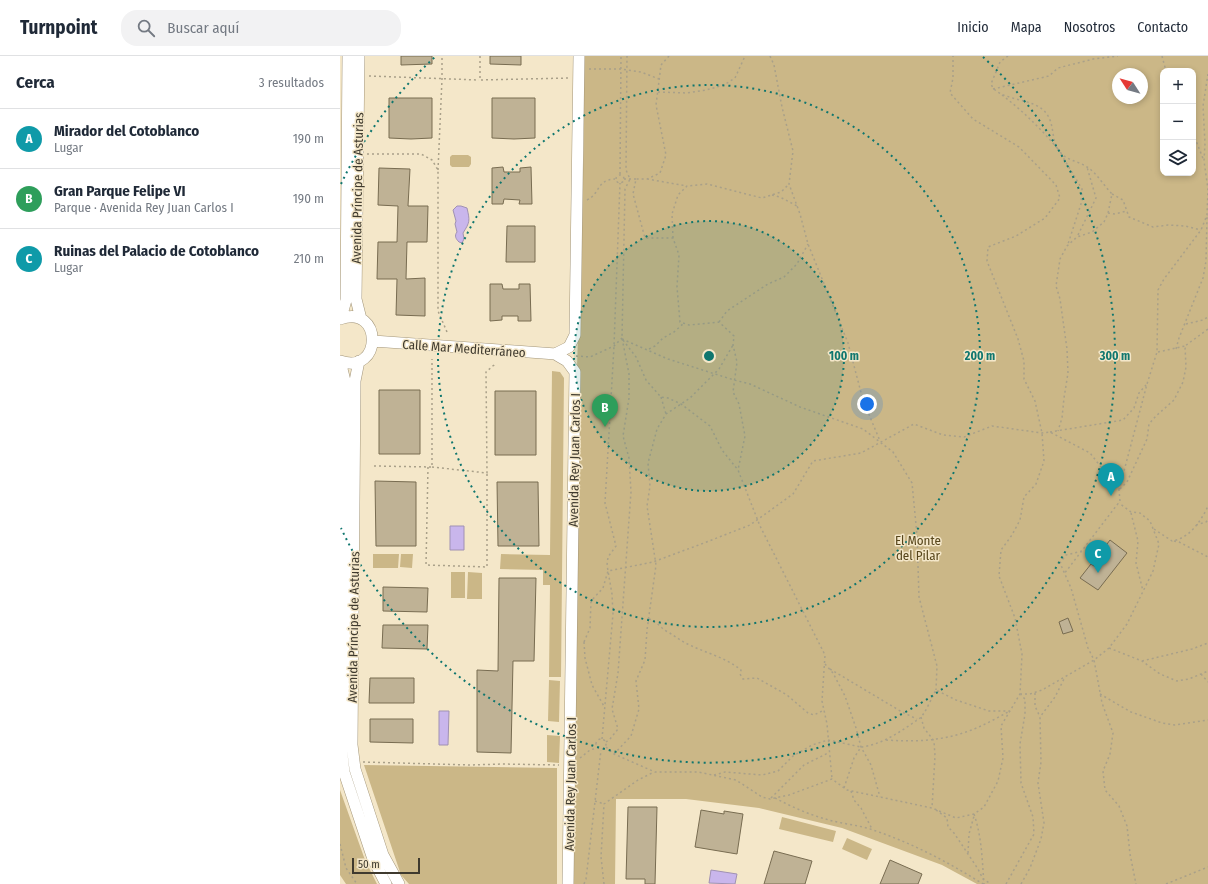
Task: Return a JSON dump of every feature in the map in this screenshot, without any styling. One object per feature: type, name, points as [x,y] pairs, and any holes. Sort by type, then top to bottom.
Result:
[{"type":"street","name":"Avenida Príncipe de Asturias","points":[[341,318],[346,300],[348,56]]},
{"type":"street","name":"Avenida Príncipe de Asturias","points":[[359,56],[356,299],[361,319]]},
{"type":"street","points":[[555,354],[569,347],[575,335],[579,56]]},
{"type":"street","points":[[340,361],[350,363],[359,361],[369,353],[373,342],[373,335],[370,328],[361,319],[354,317],[341,318]]},
{"type":"street","name":"Calle Mar Mediterráneo","points":[[373,342],[555,354]]},
{"type":"street","name":"Avenida Rey Juan Carlos I","points":[[555,354],[567,361],[576,372],[568,884]]},
{"type":"street","name":"Avenida Príncipe de Asturias","points":[[340,361],[345,381],[341,608],[341,745],[344,772],[373,860],[386,884]]},
{"type":"street","name":"Avenida Príncipe de Asturias","points":[[359,361],[355,381],[352,745],[355,769],[383,855],[399,884]]},
{"type":"path","points":[[442,56],[438,170],[438,312],[447,335]]},
{"type":"path","points":[[480,56],[480,80]]},
{"type":"path","points":[[621,56],[620,174],[624,179],[647,179],[687,186],[707,184],[762,198],[782,192],[789,184]]},
{"type":"path","points":[[627,56],[626,170],[630,180]]},
{"type":"path","points":[[647,179],[660,174],[666,155],[656,105],[661,65],[670,56]]},
{"type":"path","points":[[658,92],[687,93],[724,85],[735,78],[745,56]]},
{"type":"path","points":[[770,56],[774,65],[782,107],[793,151],[789,184],[808,244],[848,343],[862,400],[881,442]]},
{"type":"path","points":[[661,397],[668,398],[681,404],[710,426],[722,450],[738,470],[757,519],[825,655],[822,701],[827,724],[828,753],[832,779],[847,790],[932,808],[956,818],[974,814],[984,806],[998,781],[1003,758],[1002,726],[1020,694],[1022,654],[1014,618],[999,576],[1001,550],[1012,535],[1020,520],[1024,497],[1036,484],[1044,461],[1042,433],[1035,401],[1024,379],[1024,361],[1018,339],[987,261],[988,247],[1016,236],[1045,218],[1060,198],[1056,185],[1019,147],[973,119],[950,92],[953,78],[953,56]]},
{"type":"path","points":[[1008,56],[1000,62],[991,84],[993,89],[1019,108],[1037,125],[1061,153],[1070,160],[1087,167],[1112,194],[1123,200],[1129,217],[1154,227],[1168,225],[1185,226],[1201,230]]},
{"type":"path","points":[[993,89],[1049,76],[1058,68],[1093,59],[1118,56]]},
{"type":"path","points":[[1162,56],[1165,68]]},
{"type":"path","points":[[580,69],[621,69],[641,72],[659,79]]},
{"type":"path","points":[[1176,349],[1203,278],[1205,264],[1208,189],[1204,161],[1204,106],[1208,74]]},
{"type":"path","points":[[370,76],[480,80],[569,78]]},
{"type":"path","points":[[1000,94],[1041,108],[1050,118],[1054,139],[1082,188],[1081,204],[1068,246]]},
{"type":"path","points":[[1196,140],[1204,161]]},
{"type":"path","points":[[369,154],[421,154],[432,160],[438,170]]},
{"type":"path","points":[[1058,431],[1062,418],[1068,373],[1067,350],[1060,299],[1056,286],[1060,259],[1068,246],[1077,237],[1096,198],[1087,167]]},
{"type":"path","points":[[576,204],[592,198],[600,185],[606,180],[615,179],[616,176],[620,174]]},
{"type":"path","points":[[615,179],[616,182],[620,183]]},
{"type":"path","points":[[602,739],[613,614],[612,594],[608,571],[608,557],[616,546],[605,503],[614,346],[620,183],[623,182],[624,179]]},
{"type":"path","points":[[636,179],[633,194],[645,238],[673,238]]},
{"type":"path","points":[[606,742],[618,729],[612,708],[618,673],[624,568],[631,492],[628,458],[623,436],[629,398],[629,374],[622,338],[625,189],[630,180]]},
{"type":"path","points":[[687,186],[678,195],[672,214],[673,238],[679,255],[677,287],[680,322],[689,325],[719,322],[727,310],[768,284],[784,277],[797,264],[808,244]]},
{"type":"path","points":[[1077,237],[1092,232],[1104,222],[1108,213],[1112,194]]},
{"type":"path","points":[[771,195],[780,197],[797,206]]},
{"type":"path","points":[[1108,213],[1115,214],[1127,211]]},
{"type":"path","points":[[1064,574],[1119,502],[1119,490],[1147,384],[1158,352],[1158,290],[1164,279],[1201,230],[1207,215]]},
{"type":"path","points":[[1186,324],[1203,320],[1208,317]]},
{"type":"path","points":[[719,322],[734,336],[733,344],[737,362],[733,392],[739,404],[745,436],[738,470]]},
{"type":"path","points":[[648,350],[655,346],[663,338],[674,332],[684,323]]},
{"type":"path","points":[[1158,352],[1185,346],[1208,330]]},
{"type":"path","points":[[576,356],[590,357],[614,346],[622,338]]},
{"type":"path","points":[[622,338],[668,359],[750,384],[800,407],[863,429],[892,452],[912,483],[917,535],[919,597],[937,666],[936,690],[921,718],[892,736],[870,746],[861,747],[828,740],[812,745],[793,756],[778,771],[762,775],[725,772],[713,775]]},
{"type":"path","points":[[622,338],[636,357],[646,380],[661,397],[666,414]]},
{"type":"path","points":[[614,754],[630,736],[639,709],[636,681],[645,660],[648,619],[656,565],[647,506],[650,486],[648,463],[657,430],[666,414],[690,398],[718,369],[733,344]]},
{"type":"path","points":[[1119,490],[1127,482],[1148,439],[1149,424],[1174,400],[1182,382],[1186,367],[1185,346]]},
{"type":"path","points":[[432,359],[432,467]]},
{"type":"path","points":[[428,467],[426,566],[487,567],[486,372],[494,365],[494,362]]},
{"type":"path","points":[[608,571],[655,561],[750,525],[794,494],[813,461],[861,453],[914,424],[943,435],[964,437],[992,426],[1042,433],[1123,420],[1134,408],[1139,393],[1147,384]]},
{"type":"path","points":[[1050,432],[1090,453],[1119,490]]},
{"type":"path","points":[[374,466],[432,467],[487,473]]},
{"type":"path","points":[[1020,694],[1030,694],[1042,690],[1094,660],[1109,648],[1127,624],[1153,570],[1159,544],[1150,521],[1140,514],[1131,512],[1119,502]]},
{"type":"path","points":[[1172,541],[1177,540],[1191,532],[1208,506]]},
{"type":"path","points":[[1131,512],[1138,540],[1136,562],[1143,591]]},
{"type":"path","points":[[1196,525],[1208,520]]},
{"type":"path","points":[[1154,529],[1172,541],[1179,542],[1208,557]]},
{"type":"path","points":[[1082,551],[1066,555],[1060,563],[1071,588],[1088,648],[1094,660],[1100,694],[1113,733],[1110,754],[1103,771],[1105,790],[1119,806],[1127,826],[1130,854],[1136,884]]},
{"type":"path","points":[[604,708],[592,685],[585,658],[584,642],[590,628],[591,601],[603,588],[608,571]]},
{"type":"path","points":[[648,619],[654,621],[682,641],[720,657],[738,667],[741,670],[740,674],[743,679],[757,678],[788,695],[808,713],[814,715],[824,710]]},
{"type":"path","points":[[580,641],[584,642]]},
{"type":"path","points":[[1142,661],[1192,649],[1208,643]]},
{"type":"path","points":[[1109,648],[1142,661],[1160,674],[1177,681],[1189,679],[1208,671]]},
{"type":"path","points":[[824,664],[902,712],[918,719]]},
{"type":"path","points":[[829,668],[845,696],[861,747],[871,765],[881,798]]},
{"type":"path","points":[[1201,674],[1208,682]]},
{"type":"path","points":[[1040,717],[1055,696],[1066,675]]},
{"type":"path","points":[[936,690],[956,700],[990,711],[1010,711]]},
{"type":"path","points":[[1021,884],[1030,868],[1041,839],[1044,823],[1038,783],[1041,762],[1040,717],[1035,706],[1035,693]]},
{"type":"path","points":[[1006,884],[1034,834],[1033,817],[1021,783],[1020,744],[1025,714],[1025,699],[1020,694]]},
{"type":"path","points":[[1100,694],[1131,712],[1162,723],[1175,725],[1208,720]]},
{"type":"path","points":[[884,740],[910,742],[945,739],[968,732],[1010,711]]},
{"type":"path","points":[[921,718],[924,728],[933,740],[935,756],[932,808]]},
{"type":"path","points":[[602,739],[606,742]]},
{"type":"path","points":[[597,748],[597,741],[602,739]]},
{"type":"path","points":[[606,742],[606,747],[614,754],[655,772],[698,772],[736,780],[762,797],[770,799],[790,795],[832,779]]},
{"type":"path","points":[[601,750],[606,747]]},
{"type":"path","points":[[844,788],[854,758],[861,747]]},
{"type":"path","points":[[578,760],[590,750],[597,748],[601,750]]},
{"type":"path","points":[[584,884],[586,879],[601,750]]},
{"type":"path","points":[[770,799],[804,765],[828,753]]},
{"type":"path","points":[[361,762],[471,765],[561,765]]},
{"type":"path","points":[[604,804],[638,780],[655,772]]},
{"type":"path","points":[[851,791],[854,800],[861,808],[872,829]]},
{"type":"path","points":[[775,798],[790,806],[827,820],[872,829],[925,851],[983,884],[984,879],[981,839],[974,814]]},
{"type":"path","points":[[595,801],[604,804]]},
{"type":"path","points":[[604,804],[601,857],[604,884]]},
{"type":"path","points":[[932,808],[946,818],[948,827],[954,833],[984,879],[991,884]]},
{"type":"path","points":[[968,854],[969,834],[974,814]]},
{"type":"path","points":[[340,844],[346,868],[357,884]]},
{"type":"path","points":[[1166,884],[1208,867]]},
{"type":"green space","name":"El Monte del Pilar","points":[[582,56],[1208,56],[1208,884],[977,884],[942,865],[842,828],[759,808],[686,799],[616,799],[615,884],[573,884],[577,368],[584,137]]},
{"type":"green space","points":[[452,155],[468,155],[471,157],[471,164],[469,167],[452,167],[450,165],[450,157]]},
{"type":"green space","points":[[552,371],[560,372],[564,378],[561,677],[549,677],[550,585],[543,585],[543,570],[500,569],[501,554],[550,555]]},
{"type":"green space","points":[[373,554],[399,554],[398,568],[373,568]]},
{"type":"green space","points":[[401,554],[413,554],[412,568],[400,567]]},
{"type":"green space","points":[[451,572],[465,572],[465,598],[451,598]]},
{"type":"green space","points":[[468,572],[482,573],[482,599],[467,599]]},
{"type":"green space","points":[[549,680],[560,681],[559,722],[548,721]]},
{"type":"green space","points":[[547,735],[560,736],[559,763],[547,762]]},
{"type":"green space","points":[[364,765],[557,768],[557,884],[409,884],[401,875]]},
{"type":"green space","points":[[340,790],[365,860],[377,884],[346,884],[340,875]]},
{"type":"green space","points":[[782,817],[836,831],[833,842],[779,829]]},
{"type":"green space","points":[[847,838],[872,849],[867,860],[842,849]]},
{"type":"shaded area","points":[[457,206],[467,208],[469,216],[469,221],[463,233],[464,239],[462,243],[456,239],[456,221],[453,210]]},
{"type":"shaded area","points":[[450,526],[464,526],[464,550],[450,550]]},
{"type":"shaded area","points":[[439,711],[449,711],[448,745],[439,745]]},
{"type":"shaded area","points":[[711,870],[737,874],[735,884],[709,883]]},
{"type":"building","points":[[401,56],[432,56],[432,64],[401,65]]},
{"type":"building","points":[[490,56],[521,56],[521,65],[490,64]]},
{"type":"building","points":[[389,98],[432,98],[432,138],[389,138]]},
{"type":"building","points":[[492,98],[535,98],[535,138],[492,138]]},
{"type":"building","points":[[503,167],[504,172],[520,172],[520,168],[531,167],[532,204],[519,204],[520,200],[504,199],[503,204],[492,204],[492,168]]},
{"type":"building","points":[[379,168],[410,169],[408,206],[428,206],[427,242],[407,242],[406,279],[425,278],[425,316],[396,315],[397,279],[377,279],[378,242],[397,242],[398,206],[378,205]]},
{"type":"building","points":[[507,226],[535,226],[535,262],[506,262]]},
{"type":"building","points":[[490,284],[502,284],[503,289],[519,289],[519,284],[530,284],[531,321],[518,321],[518,316],[502,316],[502,320],[490,321]]},
{"type":"building","points":[[379,390],[420,390],[420,454],[379,454]]},
{"type":"building","points":[[495,391],[536,391],[536,455],[495,455]]},
{"type":"building","points":[[375,481],[416,482],[416,546],[376,546]]},
{"type":"building","points":[[497,482],[538,482],[539,546],[498,546]]},
{"type":"building","points":[[1110,540],[1127,553],[1098,590],[1080,578],[1091,564],[1097,568],[1109,551],[1104,548]]},
{"type":"building","points":[[499,578],[536,578],[534,661],[513,661],[511,753],[477,752],[477,670],[498,671]]},
{"type":"building","points":[[383,587],[428,588],[427,612],[383,611]]},
{"type":"building","points":[[1068,618],[1073,631],[1063,634],[1059,622]]},
{"type":"building","points":[[383,625],[428,625],[427,649],[382,648]]},
{"type":"building","points":[[370,678],[414,678],[414,703],[369,703]]},
{"type":"building","points":[[370,719],[413,719],[413,743],[370,742]]},
{"type":"building","points":[[628,807],[657,807],[655,884],[645,884],[645,879],[626,879]]},
{"type":"building","points":[[701,810],[724,814],[724,811],[743,814],[737,854],[695,847]]},
{"type":"building","points":[[774,851],[812,861],[805,884],[764,884]]},
{"type":"building","points":[[890,860],[922,874],[918,884],[880,884]]},
{"type":"place","name":"Gran Parque Felipe VI","points":[[605,427]]},
{"type":"place","name":"Mirador del Cotoblanco","points":[[1111,496]]},
{"type":"place","name":"Ruinas del Palacio de Cotoblanco","points":[[1098,573]]}]
